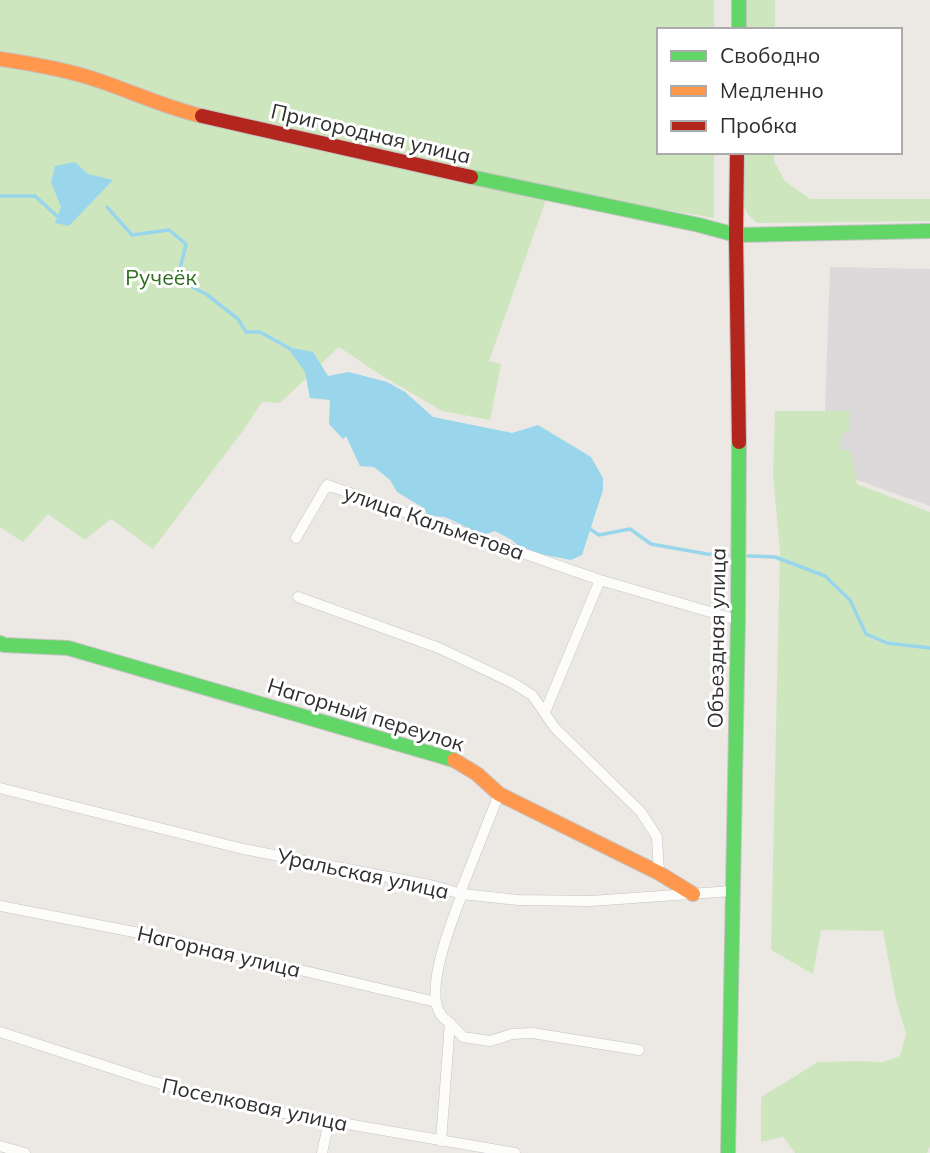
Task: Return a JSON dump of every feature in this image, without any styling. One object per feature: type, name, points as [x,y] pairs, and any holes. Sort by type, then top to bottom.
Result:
[{"type":"street","points":[[739,0],[739,28]]},
{"type":"street","name":"Пригородная улица","points":[[0,59],[40,65],[98,80],[177,110],[736,235],[930,231]]},
{"type":"street","name":"Объездная улица","points":[[728,1153],[738,620],[737,154]]},
{"type":"street","name":"улица Кальметова","points":[[296,538],[327,485],[600,580],[738,620]]},
{"type":"street","points":[[545,712],[600,580]]},
{"type":"street","points":[[298,597],[439,648],[513,683],[532,695],[555,728],[641,813],[657,838],[659,873]]},
{"type":"street","name":"Нагорный переулок","points":[[0,643],[68,648],[453,759],[477,774],[499,794],[659,873],[693,894]]},
{"type":"street","name":"Уральская улица","points":[[0,788],[243,849],[461,893],[518,900],[591,901],[732,891]]},
{"type":"street","points":[[499,794],[444,944],[436,979],[436,1002],[440,1015],[463,1037],[491,1041],[512,1034],[532,1033],[639,1050]]},
{"type":"street","name":"Нагорная улица","points":[[0,906],[165,938],[436,1002]]},
{"type":"street","points":[[441,1141],[450,1023]]},
{"type":"street","name":"Поселковая улица","points":[[0,1032],[163,1084],[249,1107],[515,1153]]},
{"type":"street","points":[[322,1153],[329,1121]]},
{"type":"street","points":[[0,1146],[25,1153]]},
{"type":"shaded area","points":[[830,267],[930,269],[930,506],[823,468]]},
{"type":"green space","points":[[0,0],[714,0],[714,28],[657,28],[657,154],[714,154],[714,218],[555,191],[165,103],[0,57]]},
{"type":"green space","points":[[745,0],[775,0],[775,28],[745,28]]},
{"type":"green space","name":"Ручеёк","points":[[0,63],[42,68],[169,111],[546,200],[489,361],[501,364],[490,420],[442,411],[339,347],[280,403],[262,402],[153,549],[111,519],[85,540],[48,514],[23,542],[0,527]]},
{"type":"green space","points":[[744,154],[774,154],[774,161],[785,181],[810,199],[930,199],[930,221],[757,223],[744,206]]},
{"type":"green space","points":[[775,411],[850,411],[850,431],[843,433],[839,449],[850,450],[857,484],[930,512],[930,1146],[927,1153],[795,1153],[783,1137],[761,1142],[761,1097],[818,1062],[883,1062],[900,1056],[906,1034],[896,1000],[883,931],[821,930],[813,974],[771,950],[780,551],[773,475]]},
{"type":"water","points":[[75,162],[88,174],[113,180],[69,226],[55,223],[61,207],[51,182],[55,166]]},
{"type":"water","points":[[287,347],[313,352],[328,376],[349,372],[387,382],[405,392],[433,417],[512,433],[538,425],[591,457],[603,478],[603,490],[582,555],[571,560],[524,551],[512,540],[495,531],[483,535],[445,517],[427,516],[425,509],[397,492],[390,480],[374,467],[360,466],[346,436],[343,439],[329,424],[330,400],[310,398],[305,372]]},
{"type":"waterway","points":[[0,196],[35,196],[59,218]]},
{"type":"waterway","points":[[107,207],[132,235],[169,230],[186,244],[180,269],[188,285],[206,294],[238,319],[246,332],[260,332],[289,348]]},
{"type":"waterway","points":[[587,527],[599,535],[630,529],[651,544],[728,555]]},
{"type":"waterway","points":[[748,556],[775,557],[825,576],[850,600],[866,634],[887,643],[930,648]]},
{"type":"traffic: fast","points":[[739,0],[739,28]]},
{"type":"traffic: fast","points":[[471,177],[736,235],[930,231]]},
{"type":"traffic: fast","points":[[728,1153],[739,442]]},
{"type":"traffic: fast","points":[[0,643],[68,648],[454,760]]},
{"type":"traffic: slow","points":[[0,59],[76,74],[202,116]]},
{"type":"traffic: slow","points":[[454,760],[477,774],[499,794],[659,873],[693,894]]},
{"type":"traffic: jam","points":[[202,116],[471,177]]},
{"type":"traffic: jam","points":[[737,154],[739,442]]}]
